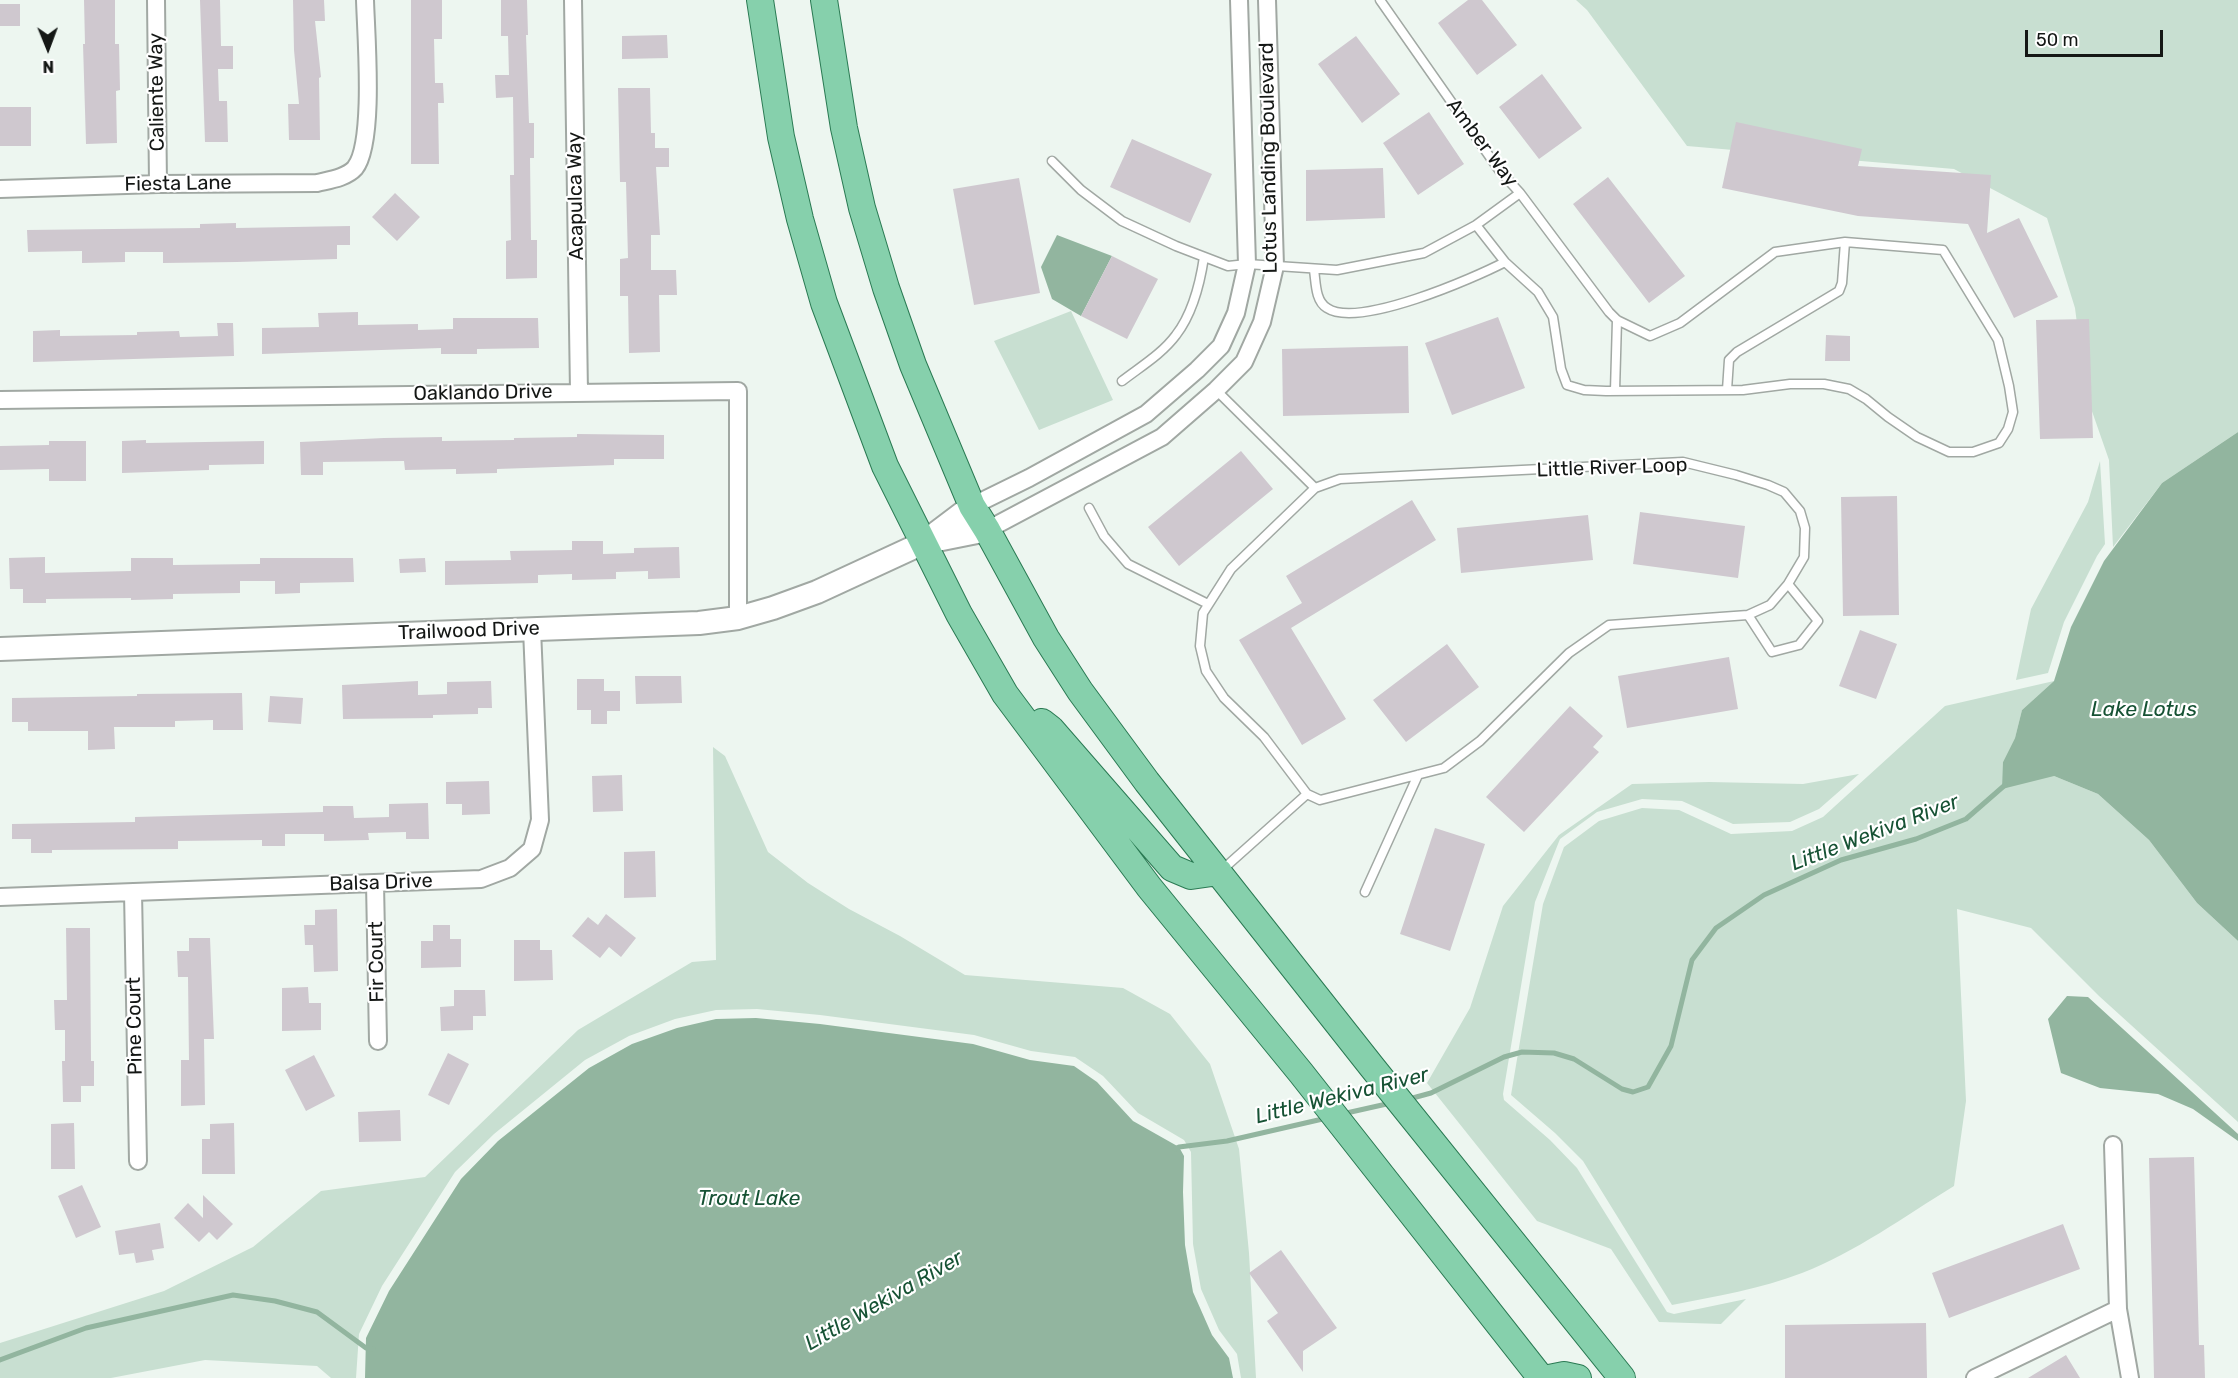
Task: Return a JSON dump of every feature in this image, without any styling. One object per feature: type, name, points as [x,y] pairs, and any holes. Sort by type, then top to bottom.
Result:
[{"type":"main road","points":[[760,0],[782,137],[800,219],[824,303],[885,466],[959,614],[1005,694],[1149,887],[1301,1073],[1541,1378]]},
{"type":"main road","points":[[824,0],[844,128],[862,208],[886,288],[943,442],[972,506],[1041,628],[1080,692],[1147,782],[1622,1378]]},
{"type":"main road","points":[[1005,694],[1051,729],[1172,868],[1191,876],[1220,872]]},
{"type":"main road","points":[[1549,1378],[1564,1375],[1578,1378]]},
{"type":"street","name":"Caliente Way","points":[[156,0],[158,184]]},
{"type":"street","name":"Fiesta Lane","points":[[0,189],[158,184],[317,183],[337,178],[354,169],[363,155],[367,127],[365,0]]},
{"type":"street","name":"Acapulca Way","points":[[573,0],[579,392]]},
{"type":"street","name":"Lotus Landing Boulevard","points":[[972,506],[1029,478],[1146,414],[1221,346],[1236,313],[1247,264],[1239,0]]},
{"type":"street","name":"Lotus Landing Boulevard","points":[[987,530],[1162,437],[1244,362],[1262,322],[1275,266],[1267,0]]},
{"type":"street","name":"Oaklando Drive","points":[[0,400],[738,391],[738,618]]},
{"type":"street","name":"Trailwood Drive","points":[[0,649],[699,623],[738,618],[817,592],[923,543],[972,506]]},
{"type":"street","name":"Trailwood Drive","points":[[923,543],[987,530]]},
{"type":"street","name":"Balsa Drive","points":[[0,897],[481,879],[510,868],[532,849],[540,820],[532,629]]},
{"type":"street","name":"Fir Court","points":[[375,883],[378,1041]]},
{"type":"street","name":"Pine Court","points":[[133,892],[138,1161]]},
{"type":"street","points":[[2113,1145],[2118,1309],[2130,1378]]},
{"type":"street","points":[[1975,1378],[2118,1309]]},
{"type":"lane","name":"Amber Way","points":[[1052,161],[1081,190],[1122,221],[1176,246],[1228,266],[1247,264],[1314,270],[1348,269],[1424,253],[1476,225],[1520,193],[1499,170],[1380,0]]},
{"type":"lane","points":[[1476,225],[1505,262],[1538,292],[1553,317],[1561,369],[1567,385],[1584,390],[1615,391],[1727,390],[1790,384],[1824,384],[1849,389],[1917,437],[1949,452],[1973,452],[1999,443],[2008,429],[2013,412],[1998,340],[1943,250],[1845,242],[1775,252],[1680,323],[1650,336],[1617,320],[1520,193]]},
{"type":"lane","points":[[1727,390],[1729,360],[1737,352],[1839,291],[1842,283],[1845,242]]},
{"type":"lane","points":[[1122,381],[1164,348],[1177,334],[1199,289],[1204,257]]},
{"type":"lane","points":[[1314,270],[1317,294],[1327,308],[1343,313],[1365,313],[1470,280],[1505,262]]},
{"type":"lane","points":[[1615,391],[1617,320]]},
{"type":"lane","points":[[1216,390],[1315,488]]},
{"type":"lane","name":"Little River Loop","points":[[1683,462],[1736,474],[1784,492],[1800,511],[1806,528],[1804,557],[1788,584],[1770,605],[1748,615],[1609,625],[1569,653],[1480,741],[1444,768],[1320,800],[1307,794],[1264,737],[1224,698],[1206,671],[1200,646],[1203,613],[1231,569],[1315,488],[1340,479],[1683,462]]},
{"type":"lane","points":[[1089,508],[1104,536],[1128,564],[1208,604]]},
{"type":"lane","points":[[1748,615],[1772,652],[1799,645],[1818,621],[1788,584]]},
{"type":"lane","points":[[1365,892],[1418,776]]},
{"type":"lane","points":[[1220,872],[1307,794]]},
{"type":"shaded area","points":[[1576,0],[2238,0],[2238,432],[2162,483],[2113,547],[2109,460],[2086,394],[2075,308],[2047,218],[1954,169],[1687,146],[1587,10]]},
{"type":"shaded area","points":[[1071,311],[1113,400],[1039,430],[994,341]]},
{"type":"shaded area","points":[[2100,461],[2105,544],[2064,622],[2048,673],[2016,680],[2031,609],[2088,502]]},
{"type":"shaded area","points":[[2054,681],[2022,710],[2015,738],[2003,762],[2054,776],[2098,794],[2149,840],[2197,903],[2238,941],[2238,1122],[2099,996],[2031,928],[1957,909],[1966,1101],[1954,1186],[1842,1255],[1802,1273],[1754,1288],[1672,1305],[1583,1161],[1511,1095],[1543,904],[1564,847],[1599,821],[1642,808],[1679,810],[1731,834],[1792,831],[1823,817],[1945,706]]},
{"type":"shaded area","points":[[713,747],[725,756],[768,852],[808,883],[849,909],[965,975],[1123,988],[1170,1014],[1210,1064],[1239,1149],[1249,1253],[1256,1378],[1241,1378],[1237,1354],[1219,1330],[1201,1289],[1193,1244],[1191,1152],[1184,1140],[1138,1113],[1103,1076],[1075,1057],[1031,1051],[974,1035],[757,1009],[716,1010],[675,1019],[629,1036],[585,1060],[494,1134],[455,1172],[382,1286],[359,1334],[356,1378],[331,1378],[317,1366],[205,1360],[111,1378],[0,1378],[0,1343],[164,1291],[253,1247],[321,1191],[425,1177],[578,1030],[692,962],[716,960]]},
{"type":"shaded area","points":[[1859,774],[1819,809],[1790,822],[1733,824],[1682,801],[1642,799],[1597,812],[1560,839],[1535,902],[1503,1094],[1504,1100],[1550,1140],[1577,1168],[1667,1312],[1674,1314],[1746,1299],[1721,1324],[1659,1322],[1611,1249],[1537,1221],[1427,1083],[1470,1008],[1503,906],[1559,835],[1632,784],[1709,782],[1803,784]]},
{"type":"water","points":[[1057,235],[1112,256],[1081,316],[1052,299],[1041,267]]},
{"type":"water","name":"Lake Lotus","points":[[2238,432],[2238,941],[2197,903],[2149,840],[2098,794],[2054,776],[2002,789],[2003,762],[2015,738],[2022,710],[2054,681],[2071,627],[2104,561],[2162,483]]},
{"type":"water","points":[[2067,996],[2088,997],[2238,1134],[2238,1141],[2193,1109],[2158,1094],[2100,1088],[2061,1073],[2048,1019]]},
{"type":"water","name":"Trout Lake","points":[[756,1018],[973,1044],[1030,1060],[1074,1066],[1097,1082],[1133,1121],[1179,1147],[1184,1156],[1185,1245],[1193,1292],[1212,1335],[1229,1358],[1233,1378],[365,1378],[366,1338],[389,1291],[461,1179],[498,1141],[589,1068],[632,1044],[677,1028],[716,1019]]},
{"type":"building","points":[[84,0],[115,0],[115,44],[119,44],[120,90],[116,91],[117,143],[86,144]]},
{"type":"building","points":[[200,0],[220,0],[221,46],[233,46],[233,69],[218,69],[219,101],[227,101],[228,142],[205,142]]},
{"type":"building","points":[[293,0],[324,0],[325,21],[315,21],[321,77],[319,78],[320,140],[289,140],[288,104],[299,104],[294,50]]},
{"type":"building","points":[[411,0],[442,0],[442,39],[434,39],[435,83],[443,83],[444,103],[438,103],[439,164],[411,164]]},
{"type":"building","points":[[501,0],[527,0],[529,123],[534,123],[534,158],[530,158],[531,240],[537,240],[537,278],[506,279],[506,241],[511,240],[510,175],[514,175],[513,97],[496,98],[495,75],[509,75],[508,36],[501,36]]},
{"type":"building","points":[[1468,0],[1482,0],[1517,45],[1477,75],[1438,23]]},
{"type":"building","points":[[0,4],[20,4],[20,26],[0,26]]},
{"type":"building","points":[[667,35],[668,58],[622,59],[622,36]]},
{"type":"building","points":[[1356,36],[1400,94],[1362,123],[1318,64]]},
{"type":"building","points":[[1542,74],[1582,128],[1539,159],[1499,107]]},
{"type":"building","points":[[618,88],[650,88],[651,133],[655,133],[655,148],[669,148],[669,167],[656,167],[660,235],[651,235],[651,270],[676,270],[677,295],[659,295],[660,352],[629,353],[628,296],[620,296],[620,259],[628,258],[626,182],[620,182]]},
{"type":"building","points":[[0,107],[31,107],[31,146],[0,146]]},
{"type":"building","points":[[1429,112],[1464,164],[1418,195],[1383,143]]},
{"type":"building","points":[[1736,122],[1862,149],[1858,166],[1991,175],[1987,233],[2019,218],[2058,297],[2014,318],[1968,224],[1858,216],[1722,188]]},
{"type":"building","points":[[1132,139],[1212,174],[1190,223],[1110,187]]},
{"type":"building","points":[[1383,168],[1385,218],[1306,221],[1306,170]]},
{"type":"building","points":[[1608,177],[1685,276],[1649,303],[1573,204]]},
{"type":"building","points":[[1019,178],[1040,293],[974,305],[953,189]]},
{"type":"building","points":[[395,193],[420,217],[397,241],[372,217]]},
{"type":"building","points":[[236,223],[236,228],[350,226],[350,245],[337,245],[337,259],[237,262],[163,263],[163,252],[125,252],[125,262],[82,263],[82,251],[28,252],[27,230],[200,228],[200,224]]},
{"type":"building","points":[[1112,256],[1158,279],[1127,339],[1081,316]]},
{"type":"building","points":[[358,312],[358,325],[418,324],[418,330],[453,329],[453,318],[538,318],[539,348],[477,349],[477,354],[441,354],[441,348],[262,354],[262,328],[319,327],[318,313]]},
{"type":"building","points":[[1498,317],[1525,388],[1452,415],[1425,343]]},
{"type":"building","points":[[2089,319],[2093,438],[2040,439],[2036,320]]},
{"type":"building","points":[[217,323],[233,323],[234,356],[33,362],[33,331],[60,330],[60,336],[137,335],[137,332],[179,331],[180,337],[218,336]]},
{"type":"building","points":[[1826,335],[1850,336],[1850,361],[1825,361]]},
{"type":"building","points":[[1408,346],[1409,413],[1283,416],[1282,349]]},
{"type":"building","points":[[577,434],[664,435],[664,459],[614,459],[614,465],[497,469],[497,473],[456,474],[456,469],[405,470],[404,461],[323,462],[323,475],[301,475],[300,442],[442,437],[442,441],[514,440],[514,438],[577,437]]},
{"type":"building","points":[[146,440],[146,443],[264,441],[264,464],[209,465],[209,470],[122,473],[122,441]]},
{"type":"building","points":[[49,441],[86,441],[86,481],[49,481],[49,469],[0,470],[0,446],[49,445]]},
{"type":"building","points":[[1241,451],[1273,489],[1179,566],[1148,527]]},
{"type":"building","points":[[1897,496],[1899,615],[1843,616],[1841,497]]},
{"type":"building","points":[[1412,500],[1436,540],[1291,628],[1346,719],[1302,745],[1239,640],[1302,603],[1286,576]]},
{"type":"building","points":[[1640,512],[1745,526],[1738,578],[1633,564]]},
{"type":"building","points":[[1588,515],[1593,560],[1461,573],[1457,528]]},
{"type":"building","points":[[572,541],[603,541],[603,554],[634,553],[634,548],[679,547],[680,578],[648,579],[648,571],[616,572],[616,579],[572,580],[572,574],[538,575],[538,583],[445,585],[445,561],[511,560],[510,551],[572,550]]},
{"type":"building","points":[[45,557],[45,573],[131,571],[131,558],[173,558],[173,565],[260,564],[260,558],[353,558],[354,582],[300,583],[300,593],[275,594],[275,581],[240,581],[240,593],[173,594],[173,599],[46,599],[46,603],[23,603],[23,589],[10,589],[9,558]]},
{"type":"building","points":[[425,558],[426,572],[400,573],[399,559]]},
{"type":"building","points":[[1860,630],[1897,644],[1876,699],[1839,686]]},
{"type":"building","points":[[1447,644],[1479,687],[1406,742],[1373,700]]},
{"type":"building","points":[[1729,657],[1738,709],[1627,728],[1618,676]]},
{"type":"building","points":[[635,676],[681,676],[682,703],[636,704]]},
{"type":"building","points":[[577,679],[604,679],[604,691],[620,691],[620,711],[607,711],[607,724],[591,724],[591,710],[577,710]]},
{"type":"building","points":[[418,681],[418,695],[447,694],[447,682],[491,681],[492,708],[478,708],[478,714],[433,715],[433,718],[343,719],[342,685]]},
{"type":"building","points":[[242,693],[243,730],[213,730],[213,720],[175,721],[175,727],[114,727],[115,749],[88,750],[88,731],[28,731],[28,722],[12,722],[12,698]]},
{"type":"building","points":[[270,696],[303,698],[301,724],[268,722]]},
{"type":"building","points":[[1570,706],[1603,736],[1593,747],[1599,752],[1524,832],[1486,797]]},
{"type":"building","points":[[622,775],[623,811],[593,812],[592,776]]},
{"type":"building","points":[[489,781],[490,814],[462,815],[462,804],[446,804],[446,782]]},
{"type":"building","points":[[428,803],[429,839],[406,839],[406,832],[368,833],[369,840],[324,841],[324,834],[285,834],[285,846],[262,846],[262,840],[178,841],[178,849],[52,850],[52,853],[31,853],[31,839],[12,839],[12,824],[135,822],[135,817],[323,812],[323,806],[353,806],[354,818],[389,817],[389,804]]},
{"type":"building","points":[[1435,828],[1485,844],[1450,951],[1400,934]]},
{"type":"building","points":[[655,851],[656,897],[624,898],[624,852]]},
{"type":"building","points":[[337,909],[338,971],[314,972],[313,945],[305,945],[304,925],[315,925],[315,910]]},
{"type":"building","points":[[606,914],[636,938],[621,957],[609,947],[600,958],[572,936],[588,917],[598,925]]},
{"type":"building","points":[[433,925],[450,925],[450,939],[461,939],[461,967],[421,968],[421,941],[433,941]]},
{"type":"building","points":[[66,928],[90,928],[91,1061],[94,1061],[94,1086],[81,1086],[81,1102],[63,1102],[62,1061],[65,1061],[65,1030],[55,1030],[54,1000],[67,1000]]},
{"type":"building","points":[[189,938],[210,938],[214,1039],[204,1039],[205,1105],[181,1106],[181,1060],[189,1060],[188,977],[178,977],[177,951],[189,951]]},
{"type":"building","points":[[514,940],[540,940],[540,950],[552,950],[553,980],[514,981]]},
{"type":"building","points":[[308,987],[309,1003],[321,1003],[321,1030],[282,1031],[282,988]]},
{"type":"building","points":[[454,990],[485,990],[486,1016],[473,1016],[473,1030],[441,1031],[440,1007],[454,1006]]},
{"type":"building","points":[[448,1053],[469,1064],[449,1105],[428,1095]]},
{"type":"building","points":[[314,1055],[335,1096],[306,1111],[285,1070]]},
{"type":"building","points":[[400,1110],[401,1141],[359,1142],[358,1112]]},
{"type":"building","points":[[74,1123],[75,1169],[51,1169],[51,1124]]},
{"type":"building","points":[[234,1123],[235,1174],[202,1174],[202,1139],[210,1139],[210,1124]]},
{"type":"building","points":[[2194,1157],[2199,1345],[2204,1345],[2205,1378],[2154,1378],[2149,1158]]},
{"type":"building","points":[[82,1185],[101,1227],[76,1238],[58,1196]]},
{"type":"building","points":[[203,1195],[233,1224],[217,1240],[209,1232],[199,1242],[174,1218],[188,1203],[203,1218]]},
{"type":"building","points":[[160,1223],[164,1248],[152,1250],[154,1260],[136,1263],[134,1253],[119,1255],[115,1231]]},
{"type":"building","points":[[2063,1224],[2080,1269],[1949,1318],[1932,1273]]},
{"type":"building","points":[[1281,1250],[1337,1328],[1303,1351],[1303,1372],[1267,1321],[1278,1313],[1249,1273]]},
{"type":"building","points":[[1926,1323],[1927,1378],[1785,1378],[1785,1325]]},
{"type":"building","points":[[2066,1355],[2080,1378],[2028,1378]]},
{"type":"waterway","name":"Little Wekiva River","points":[[1409,1099],[1431,1093],[1504,1057],[1522,1052],[1554,1053],[1574,1059],[1622,1089],[1633,1092],[1648,1087],[1671,1046],[1692,960],[1716,928],[1764,895],[1841,860],[1916,839],[1966,819],[2005,785]]},
{"type":"waterway","name":"Little Wekiva River","points":[[1342,1114],[1391,1103]]},
{"type":"waterway","name":"Little Wekiva River","points":[[1175,1149],[1227,1141],[1327,1118]]},
{"type":"waterway","name":"Little Wekiva River","points":[[0,1360],[86,1328],[233,1295],[275,1301],[317,1312],[366,1348],[373,1349]]}]
